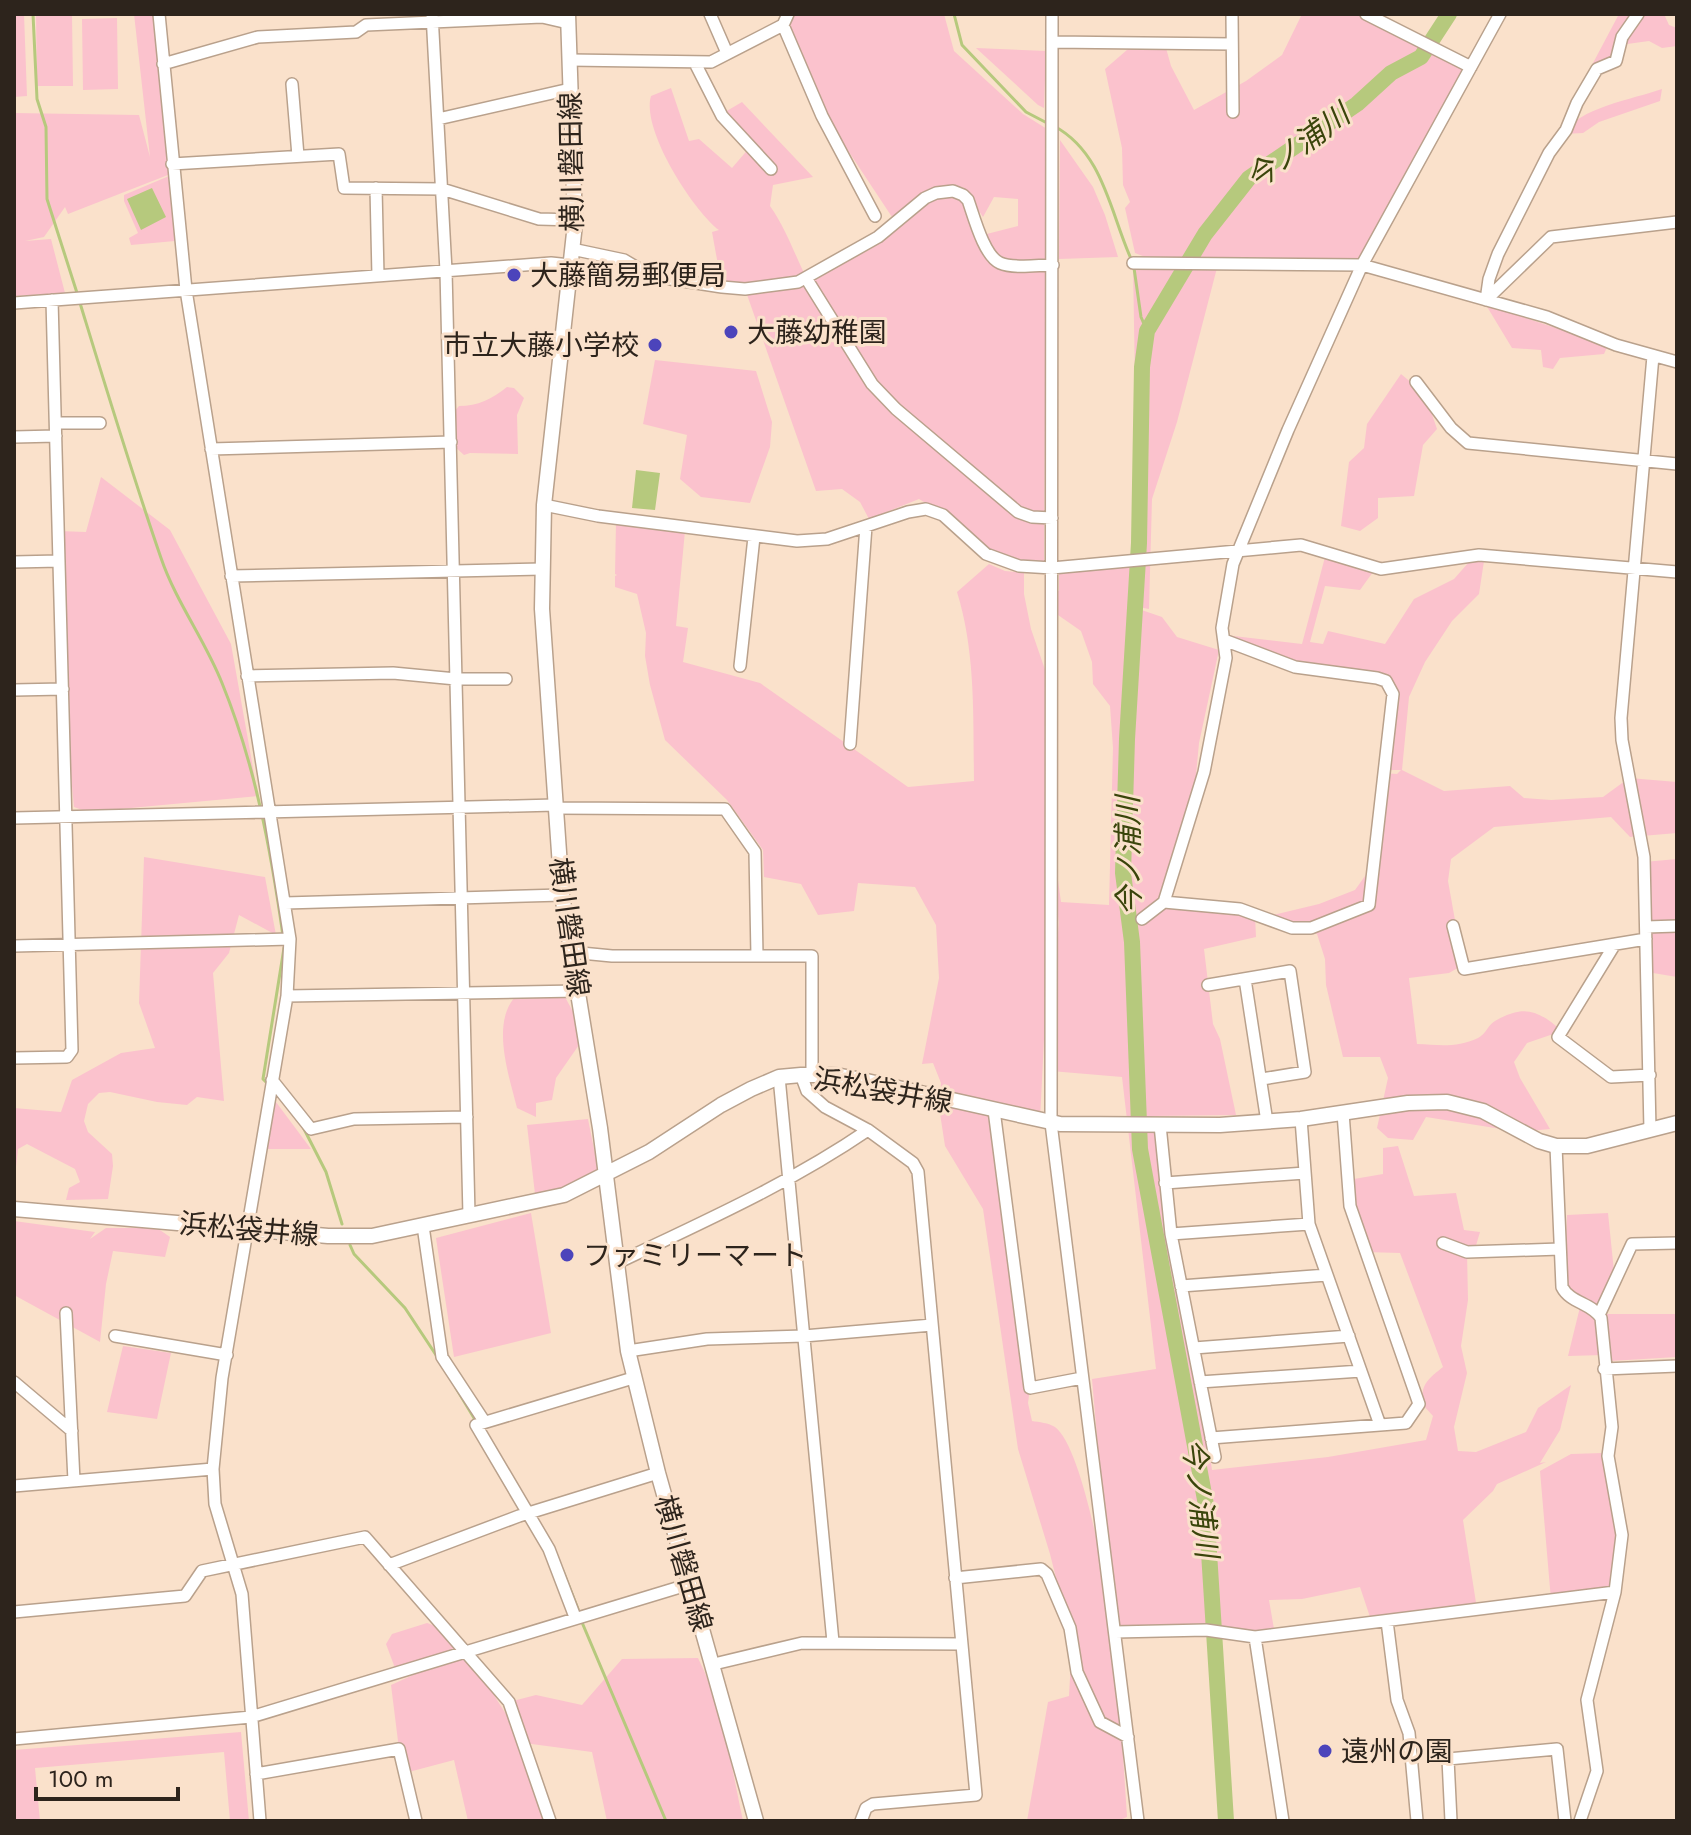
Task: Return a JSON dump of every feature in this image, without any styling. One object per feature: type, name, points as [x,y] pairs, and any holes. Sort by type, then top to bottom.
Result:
[{"type":"main road","name":"横川磐田線","points":[[568,19],[575,220],[544,505],[542,569],[542,609],[562,895],[606,1175],[633,1378],[756,1821]]},
{"type":"main road","name":"浜松袋井線","points":[[14,1209],[372,1236],[564,1195],[649,1152],[721,1105],[779,1077],[807,1075],[862,1080],[1051,1123],[1153,1125],[1267,1122],[1408,1103],[1447,1102],[1483,1111],[1530,1137],[1556,1146],[1587,1146],[1677,1123]]},
{"type":"street","points":[[159,14],[186,290],[290,939],[287,996],[227,1355],[213,1469],[215,1504],[242,1594],[260,1821]]},
{"type":"street","points":[[710,14],[727,53]]},
{"type":"street","points":[[1052,14],[1051,1123],[1138,1821]]},
{"type":"street","points":[[1232,14],[1233,112]]},
{"type":"street","points":[[1142,919],[1164,902],[1204,772],[1226,658],[1222,628],[1238,551],[1286,434],[1362,265],[1500,14]]},
{"type":"street","points":[[1486,300],[1498,254],[1549,153],[1566,130],[1577,103],[1597,69],[1616,61],[1622,37],[1638,14]]},
{"type":"street","points":[[1371,15],[1471,67]]},
{"type":"street","points":[[163,64],[258,37],[356,32],[366,25],[433,18],[568,19]]},
{"type":"street","points":[[433,18],[446,271],[469,1215]]},
{"type":"street","points":[[569,60],[711,62],[786,19],[822,116],[875,216]]},
{"type":"street","points":[[1052,42],[1232,44]]},
{"type":"street","points":[[695,63],[722,116],[771,169]]},
{"type":"street","points":[[292,84],[298,156]]},
{"type":"street","points":[[438,119],[570,89]]},
{"type":"street","points":[[172,164],[339,154],[344,188],[442,189],[539,219],[575,220]]},
{"type":"street","points":[[376,188],[378,276]]},
{"type":"street","points":[[572,249],[624,260],[651,276],[722,287],[745,289],[798,282],[878,237],[925,198],[953,191],[968,200],[994,260],[1003,265],[1053,265]]},
{"type":"street","points":[[1486,300],[1551,237],[1677,222]]},
{"type":"street","points":[[14,303],[551,263],[570,265]]},
{"type":"street","points":[[1133,263],[1362,265],[1547,317],[1616,345],[1677,362]]},
{"type":"street","points":[[806,278],[872,384],[896,409],[1018,512],[1032,517],[1052,518]]},
{"type":"street","points":[[14,1058],[67,1057],[72,1050],[52,300]]},
{"type":"street","points":[[1650,1130],[1644,857],[1622,740],[1621,718],[1653,356]]},
{"type":"street","points":[[1416,382],[1451,428],[1468,443],[1677,464]]},
{"type":"street","points":[[14,437],[100,423]]},
{"type":"street","points":[[211,449],[451,442]]},
{"type":"street","points":[[544,505],[598,516],[797,541],[822,539],[926,509],[943,515],[986,554],[1003,562],[1052,568],[1301,545],[1381,569],[1479,555],[1677,572]]},
{"type":"street","points":[[850,744],[866,526]]},
{"type":"street","points":[[740,666],[754,537]]},
{"type":"street","points":[[14,562],[59,561]]},
{"type":"street","points":[[231,576],[542,569]]},
{"type":"street","points":[[1164,902],[1240,909],[1292,928],[1311,928],[1369,905],[1393,694],[1386,681],[1295,667],[1224,640]]},
{"type":"street","points":[[247,676],[393,673],[456,679],[506,679]]},
{"type":"street","points":[[14,690],[63,689]]},
{"type":"street","points":[[14,818],[460,807],[725,809],[755,852],[757,956]]},
{"type":"street","points":[[285,903],[562,895]]},
{"type":"street","points":[[1453,926],[1464,969],[1615,944],[1677,926]]},
{"type":"street","points":[[14,946],[290,939]]},
{"type":"street","points":[[1615,944],[1558,1037],[1611,1077],[1650,1075]]},
{"type":"street","points":[[571,952],[612,956],[812,956],[807,1091],[825,1107],[868,1130],[913,1163],[918,1172],[976,1795],[873,1804],[866,1808],[861,1821]]},
{"type":"street","points":[[1208,985],[1290,971],[1305,1072],[1262,1079]]},
{"type":"street","points":[[1245,979],[1267,1122]]},
{"type":"street","points":[[287,996],[578,991]]},
{"type":"street","points":[[779,1077],[833,1642]]},
{"type":"street","points":[[272,1080],[311,1129],[354,1119],[467,1117]]},
{"type":"street","points":[[994,1110],[1030,1388],[1082,1378]]},
{"type":"street","points":[[1211,1438],[1406,1423],[1419,1404],[1350,1206],[1343,1113]]},
{"type":"street","points":[[1301,1119],[1309,1224],[1380,1425]]},
{"type":"street","points":[[1153,1125],[1215,1457]]},
{"type":"street","points":[[617,1263],[789,1180],[868,1130]]},
{"type":"street","points":[[1556,1146],[1564,1293],[1599,1315]]},
{"type":"street","points":[[1165,1183],[1305,1173]]},
{"type":"street","points":[[1171,1234],[1309,1224]]},
{"type":"street","points":[[423,1226],[442,1357],[531,1512],[575,1617]]},
{"type":"street","points":[[1443,1243],[1467,1252],[1560,1249]]},
{"type":"street","points":[[1580,1821],[1597,1771],[1587,1700],[1615,1592],[1622,1535],[1608,1456],[1612,1427],[1599,1315],[1632,1244],[1677,1243]]},
{"type":"street","points":[[1181,1286],[1327,1275]]},
{"type":"street","points":[[66,1313],[74,1481]]},
{"type":"street","points":[[628,1351],[707,1339],[804,1336],[932,1325]]},
{"type":"street","points":[[115,1336],[227,1355]]},
{"type":"street","points":[[1194,1348],[1349,1336]]},
{"type":"street","points":[[1604,1369],[1677,1366]]},
{"type":"street","points":[[1200,1382],[1361,1371]]},
{"type":"street","points":[[481,1422],[633,1378]]},
{"type":"street","points":[[14,1382],[72,1431]]},
{"type":"street","points":[[14,1486],[213,1469]]},
{"type":"street","points":[[389,1565],[531,1512],[658,1473]]},
{"type":"street","points":[[14,1612],[185,1596],[202,1571],[365,1537],[509,1702],[550,1821]]},
{"type":"street","points":[[955,1578],[1041,1569],[1047,1574],[1070,1628],[1077,1672],[1100,1722],[1128,1737]]},
{"type":"street","points":[[14,1739],[251,1717],[690,1584]]},
{"type":"street","points":[[1115,1632],[1206,1630],[1255,1637],[1615,1592]]},
{"type":"street","points":[[1387,1621],[1397,1700],[1409,1733],[1417,1821]]},
{"type":"street","points":[[1255,1637],[1283,1821]]},
{"type":"street","points":[[714,1664],[802,1643],[961,1644]]},
{"type":"street","points":[[256,1774],[399,1749],[416,1821]]},
{"type":"street","points":[[1451,1821],[1448,1759],[1557,1749],[1565,1821]]},
{"type":"shaded area","points":[[14,14],[24,14],[27,96],[14,97]]},
{"type":"shaded area","points":[[134,14],[159,14],[173,173],[68,214],[65,207],[44,237],[25,241],[51,239],[65,293],[14,296],[14,113],[139,115],[150,157]]},
{"type":"shaded area","points":[[788,14],[944,14],[954,51],[1023,114],[1047,129],[1044,562],[993,557],[964,526],[919,499],[869,519],[860,502],[842,489],[816,491],[745,289],[722,287],[712,232],[719,230],[696,205],[671,168],[654,128],[651,96],[671,88],[689,141],[699,139],[732,168],[750,147],[725,112],[742,102],[813,177],[773,185],[770,206],[808,281],[869,250],[904,224],[927,201],[946,196],[961,199],[975,237],[1018,226],[1018,199],[994,197],[983,217],[963,187],[928,191],[892,217],[837,134],[783,25]]},
{"type":"shaded area","points":[[1302,14],[1366,14],[1471,67],[1362,265],[1218,264],[1177,422],[1152,499],[1149,609],[1127,605],[1162,617],[1177,637],[1219,650],[1199,743],[1193,807],[1164,902],[1255,915],[1256,937],[1204,949],[1213,1024],[1220,1039],[1236,1115],[1152,1116],[1197,1364],[1212,1470],[1328,1457],[1426,1440],[1433,1416],[1422,1404],[1423,1391],[1443,1367],[1400,1253],[1365,1252],[1348,1196],[1354,1179],[1383,1174],[1383,1148],[1398,1146],[1414,1196],[1456,1193],[1464,1230],[1480,1232],[1474,1252],[1467,1252],[1468,1300],[1461,1346],[1467,1373],[1454,1427],[1458,1451],[1476,1452],[1526,1432],[1538,1408],[1571,1385],[1560,1430],[1540,1463],[1546,1462],[1497,1484],[1463,1520],[1477,1609],[1372,1623],[1360,1587],[1302,1599],[1269,1600],[1275,1635],[1115,1632],[1127,1817],[1117,1821],[1027,1821],[1048,1702],[1069,1696],[1072,1641],[1018,1449],[983,1209],[945,1146],[939,1107],[941,1083],[933,1063],[922,1064],[939,978],[936,925],[915,887],[858,883],[854,911],[818,915],[801,884],[764,877],[763,850],[727,800],[665,740],[650,685],[645,656],[646,633],[637,594],[615,587],[616,523],[685,531],[676,626],[688,628],[683,662],[760,683],[908,787],[974,781],[968,638],[957,592],[989,564],[1005,571],[1024,573],[1024,594],[1031,629],[1052,690],[1052,837],[1061,902],[1109,905],[1113,748],[1110,706],[1093,684],[1092,662],[1081,631],[1058,615],[1052,590],[1059,591],[1059,569],[1138,565],[1133,263],[1158,262],[1135,253],[1125,208],[1130,202],[1123,185],[1122,148],[1105,69],[1135,43],[1166,48],[1171,66],[1194,110],[1246,81],[1282,55]],"holes":[[[1059,915],[1051,1071],[1122,1077],[1156,1369],[1092,1379],[1113,1621],[1092,1518],[1075,1461],[1055,1427],[1032,1421],[995,1111],[1040,1120],[1045,1019]]]},
{"type":"shaded area","points":[[1619,14],[1664,14],[1669,25],[1677,28],[1677,46],[1662,48],[1649,41],[1620,45],[1575,97]]},
{"type":"shaded area","points":[[36,15],[72,15],[73,86],[37,86]]},
{"type":"shaded area","points":[[117,18],[118,89],[83,90],[82,19]]},
{"type":"shaded area","points":[[976,48],[1046,51],[1044,108],[1038,105]]},
{"type":"shaded area","points":[[1662,89],[1660,101],[1599,122],[1583,133],[1564,134],[1581,117],[1593,111]]},
{"type":"shaded area","points":[[1060,140],[1093,187],[1118,257],[1059,259]]},
{"type":"shaded area","points":[[169,176],[175,241],[131,245],[129,238],[138,233],[124,195]]},
{"type":"shaded area","points":[[152,188],[166,217],[141,230],[127,199]]},
{"type":"shaded area","points":[[1486,305],[1608,345],[1604,354],[1560,358],[1553,369],[1543,367],[1541,350],[1512,348]]},
{"type":"shaded area","points":[[655,360],[756,371],[772,422],[770,447],[750,503],[701,497],[680,479],[687,435],[643,424]]},
{"type":"shaded area","points":[[1401,374],[1425,394],[1437,429],[1423,445],[1414,496],[1378,498],[1378,518],[1360,531],[1341,526],[1349,462],[1364,448],[1367,424]]},
{"type":"shaded area","points":[[507,387],[514,388],[524,398],[517,415],[518,454],[464,455],[454,446],[454,412],[459,406],[484,401]]},
{"type":"shaded area","points":[[636,470],[660,473],[655,510],[632,508]]},
{"type":"shaded area","points":[[101,477],[170,530],[231,644],[258,796],[88,812],[74,807],[68,745],[68,649],[62,649],[58,531],[86,532]]},
{"type":"shaded area","points":[[1325,557],[1373,572],[1360,590],[1325,586],[1310,642],[1323,644],[1328,631],[1385,644],[1414,599],[1454,579],[1469,562],[1484,561],[1479,594],[1452,621],[1425,662],[1409,697],[1402,770],[1444,791],[1510,786],[1524,798],[1551,800],[1603,797],[1629,778],[1677,782],[1677,833],[1630,837],[1611,817],[1494,827],[1451,859],[1448,881],[1463,965],[1449,973],[1409,978],[1417,1044],[1448,1045],[1470,1041],[1481,1036],[1495,1021],[1514,1012],[1530,1012],[1545,1018],[1562,1031],[1527,1043],[1514,1062],[1550,1129],[1520,1132],[1426,1117],[1413,1140],[1388,1138],[1377,1128],[1388,1078],[1380,1057],[1343,1057],[1326,985],[1325,959],[1317,934],[1265,917],[1319,904],[1355,890],[1378,858],[1384,773],[1397,774],[1401,770],[1385,770],[1393,698],[1389,674],[1390,687],[1386,681],[1291,666],[1225,635],[1302,644]]},
{"type":"shaded area","points":[[144,857],[265,877],[276,935],[239,915],[229,953],[213,973],[224,1101],[197,1097],[187,1105],[110,1092],[99,1093],[88,1104],[84,1121],[88,1132],[112,1154],[108,1199],[66,1200],[69,1188],[80,1182],[75,1169],[27,1144],[18,1149],[14,1185],[14,1108],[61,1112],[72,1080],[121,1053],[155,1048],[139,1003]]},
{"type":"shaded area","points":[[1677,859],[1677,977],[1647,972],[1644,862]]},
{"type":"shaded area","points":[[515,997],[565,997],[577,1019],[581,1042],[556,1078],[552,1100],[536,1103],[536,1117],[517,1108],[504,1051],[504,1021]]},
{"type":"shaded area","points":[[270,1094],[311,1149],[261,1149]]},
{"type":"shaded area","points":[[588,1119],[598,1169],[570,1186],[535,1194],[527,1125]]},
{"type":"shaded area","points":[[531,1213],[551,1333],[454,1357],[436,1238]]},
{"type":"shaded area","points":[[1608,1213],[1615,1281],[1599,1314],[1677,1314],[1677,1357],[1610,1361],[1603,1355],[1568,1356],[1581,1303],[1564,1293],[1567,1215]]},
{"type":"shaded area","points":[[14,1221],[95,1232],[90,1239],[106,1228],[157,1228],[170,1237],[165,1257],[113,1251],[100,1342],[14,1295]]},
{"type":"shaded area","points":[[123,1346],[171,1353],[157,1419],[107,1412]]},
{"type":"shaded area","points":[[1603,1453],[1622,1535],[1615,1592],[1551,1600],[1540,1471],[1571,1454]]},
{"type":"shaded area","points":[[427,1623],[447,1630],[458,1650],[395,1668],[386,1644],[392,1634]]},
{"type":"shaded area","points":[[466,1651],[521,1738],[509,1702],[536,1695],[582,1705],[622,1659],[698,1658],[720,1717],[743,1821],[607,1821],[592,1752],[524,1743],[550,1821],[468,1821],[454,1760],[405,1773],[391,1685]]},
{"type":"shaded area","points":[[241,1732],[249,1821],[230,1821],[224,1752],[35,1768],[40,1821],[14,1821],[14,1750]]},
{"type":"waterway","points":[[33,14],[37,99],[46,127],[47,199],[78,296]]},
{"type":"waterway","points":[[954,14],[962,45],[1026,112],[1047,123]]},
{"type":"waterway","name":"今ノ浦川","points":[[1226,1821],[1206,1505],[1140,1149],[1132,942],[1123,873],[1127,739],[1139,543],[1142,367],[1147,331],[1205,234],[1249,178],[1357,104],[1391,73],[1421,57],[1449,14]]},
{"type":"waterway","points":[[1054,126],[1071,138],[1095,168],[1132,261]]},
{"type":"waterway","points":[[1134,268],[1141,317],[1147,331]]},
{"type":"waterway","points":[[80,303],[161,558],[174,590],[215,667],[244,745],[267,840],[283,936]]},
{"type":"waterway","points":[[268,1084],[263,1079],[284,948]]},
{"type":"waterway","points":[[303,1127],[326,1172],[342,1224]]},
{"type":"waterway","points":[[350,1245],[354,1254],[405,1308],[438,1358]]},
{"type":"waterway","points":[[456,1388],[477,1423]]},
{"type":"waterway","points":[[563,1571],[578,1609]]},
{"type":"waterway","points":[[581,1620],[666,1821]]},
{"type":"place","name":"大藤簡易郵便局","points":[[514,275]]},
{"type":"place","name":"大藤幼稚園","points":[[731,332]]},
{"type":"place","name":"市立大藤小学校","points":[[655,345]]},
{"type":"place","name":"ファミリーマート","points":[[567,1255]]},
{"type":"place","name":"遠州の園","points":[[1325,1751]]}]
